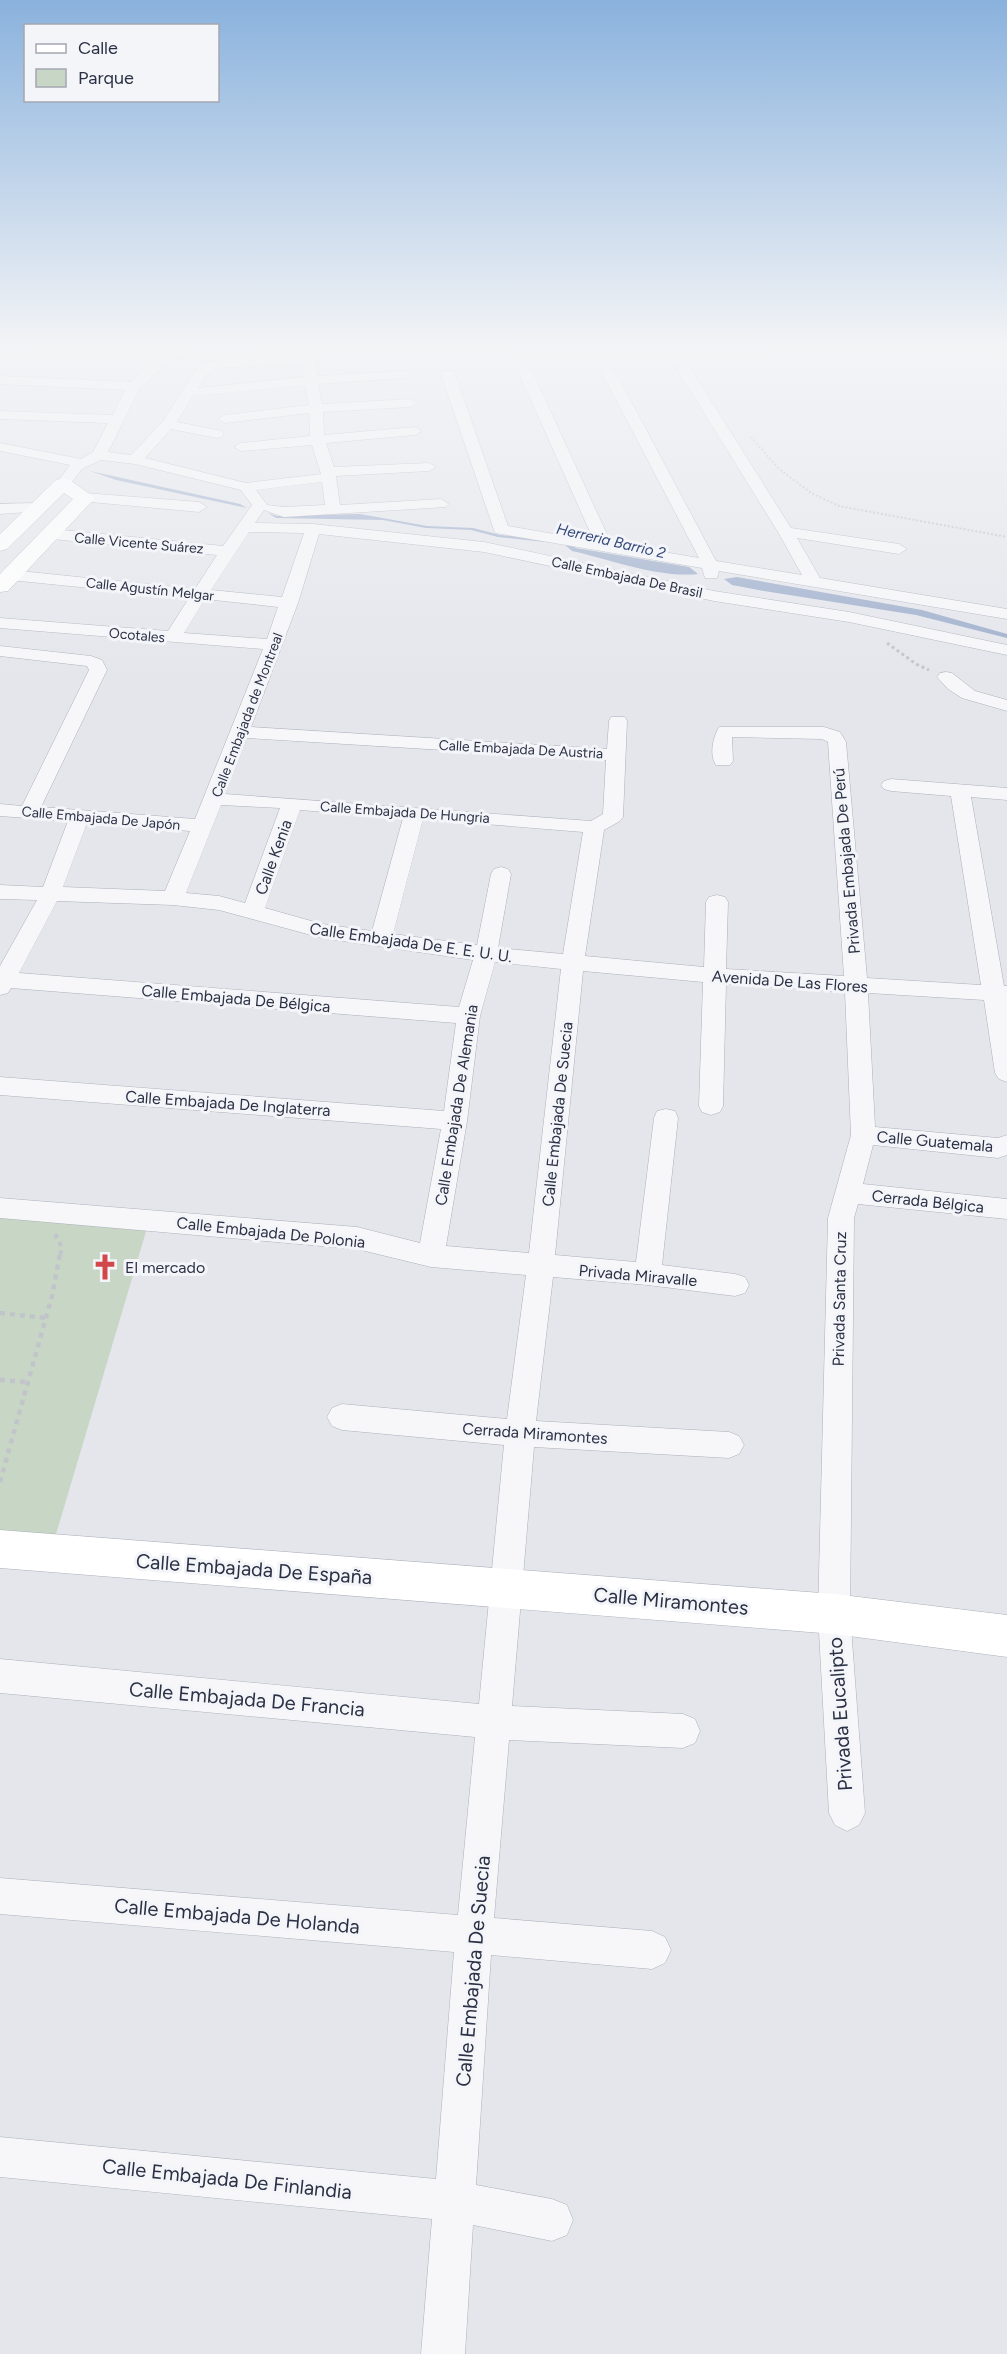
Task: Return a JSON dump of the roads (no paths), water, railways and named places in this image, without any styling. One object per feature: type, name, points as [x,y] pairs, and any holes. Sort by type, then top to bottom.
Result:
[{"type":"street","points":[[55,458],[81,463]]},
{"type":"street","points":[[0,544],[63,484],[71,472],[81,463],[93,458]]},
{"type":"street","points":[[130,458],[246,487],[329,475],[429,466]]},
{"type":"street","points":[[323,458],[329,475],[333,509]]},
{"type":"street","points":[[476,458],[501,530],[1007,614]]},
{"type":"street","points":[[564,458],[604,546]]},
{"type":"street","points":[[654,458],[710,564],[714,596]]},
{"type":"street","points":[[740,458],[813,580]]},
{"type":"street","points":[[63,484],[85,498],[199,507]]},
{"type":"street","points":[[246,487],[254,513]]},
{"type":"street","points":[[5,580],[85,498]]},
{"type":"street","points":[[254,513],[441,504]]},
{"type":"street","points":[[0,509],[38,508]]},
{"type":"street","points":[[172,638],[254,513]]},
{"type":"street","name":"Calle Embajada De Brasil","points":[[254,513],[313,529],[516,553],[714,596],[849,617],[1007,650]]},
{"type":"street","name":"Calle Embajada de Montreal","points":[[173,898],[242,732],[290,603],[313,529]]},
{"type":"street","points":[[786,532],[899,549]]},
{"type":"street","name":"Calle Vicente Suárez","points":[[52,534],[227,551]]},
{"type":"street","name":"Calle Agustín Melgar","points":[[5,580],[290,603]]},
{"type":"street","name":"Ocotales","points":[[0,623],[274,645]]},
{"type":"street","points":[[0,651],[91,661],[96,664],[98,670],[29,812]]},
{"type":"street","points":[[946,677],[969,697],[1007,705]]},
{"type":"street","points":[[616,755],[618,721]]},
{"type":"street","name":"Privada Embajada De Perú","points":[[723,761],[723,736],[726,731],[824,733],[833,736],[837,742],[856,986]]},
{"type":"street","name":"Calle Embajada De Austria","points":[[242,732],[616,755],[613,817],[594,827]]},
{"type":"street","points":[[891,786],[1007,794]]},
{"type":"street","points":[[960,790],[1000,993],[1007,1072]]},
{"type":"street","name":"Calle Embajada De Hungria","points":[[215,799],[594,827]]},
{"type":"street","name":"Calle Kenia","points":[[253,912],[292,803]]},
{"type":"street","name":"Calle Embajada De Japón","points":[[0,810],[203,826]]},
{"type":"street","points":[[380,940],[415,812]]},
{"type":"street","points":[[2,983],[50,895],[80,816]]},
{"type":"street","points":[[573,963],[594,827]]},
{"type":"street","name":"Calle Embajada De Alemania","points":[[431,1256],[455,1121],[468,1016],[486,954],[501,874]]},
{"type":"street","name":"Calle Embajada De E. E. U. U.","points":[[0,892],[173,898],[219,903],[322,931],[486,954],[573,963]]},
{"type":"street","points":[[711,1106],[717,902]]},
{"type":"street","name":"Avenida De Las Flores","points":[[573,963],[856,986],[1000,993]]},
{"type":"street","name":"Calle Embajada De Suecia","points":[[442,2354],[474,1937],[520,1433],[541,1266],[573,963]]},
{"type":"street","name":"Calle Embajada De Bélgica","points":[[2,983],[468,1016]]},
{"type":"street","name":"Privada Santa Cruz","points":[[834,1614],[841,1218],[863,1135],[856,986]]},
{"type":"street","name":"Calle Embajada De Inglaterra","points":[[0,1086],[455,1121]]},
{"type":"street","points":[[648,1274],[666,1118]]},
{"type":"street","name":"Calle Guatemala","points":[[863,1135],[998,1148],[1007,1145]]},
{"type":"street","name":"Cerrada Bélgica","points":[[849,1193],[1007,1209]]},
{"type":"street","name":"Calle Embajada De Polonia","points":[[0,1208],[357,1238],[431,1256],[541,1266]]},
{"type":"street","name":"Privada Miravalle","points":[[541,1266],[648,1274],[735,1285]]},
{"type":"street","name":"Cerrada Miramontes","points":[[342,1417],[520,1433],[729,1445]]},
{"type":"street","name":"Calle Embajada De España","points":[[0,1549],[507,1588]]},
{"type":"street","name":"Calle Miramontes","points":[[507,1588],[834,1614],[1007,1636]]},
{"type":"street","name":"Privada Eucalipto","points":[[834,1614],[847,1813]]},
{"type":"street","name":"Calle Embajada De Francia","points":[[0,1676],[495,1722],[683,1731]]},
{"type":"street","name":"Calle Embajada De Holanda","points":[[0,1896],[652,1950]]},
{"type":"street","name":"Calle Embajada De Finlandia","points":[[0,2157],[454,2201],[552,2220]]},
{"type":"water","points":[[90,471],[240,504],[247,508],[116,480]]},
{"type":"water","points":[[268,513],[277,516],[360,514],[427,526],[473,528],[500,535],[569,542],[576,548],[689,567],[698,574],[682,575],[651,571],[572,551],[564,544],[498,537],[471,530],[426,528],[383,520],[276,518]]},
{"type":"water","points":[[737,577],[922,610],[1007,634],[1007,638],[916,615],[732,585],[724,579]]},
{"type":"place","name":"El mercado","points":[[105,1267]]},
{"type":"water label","name":"Herreria Barrio 2","points":[[611,541]]}]
